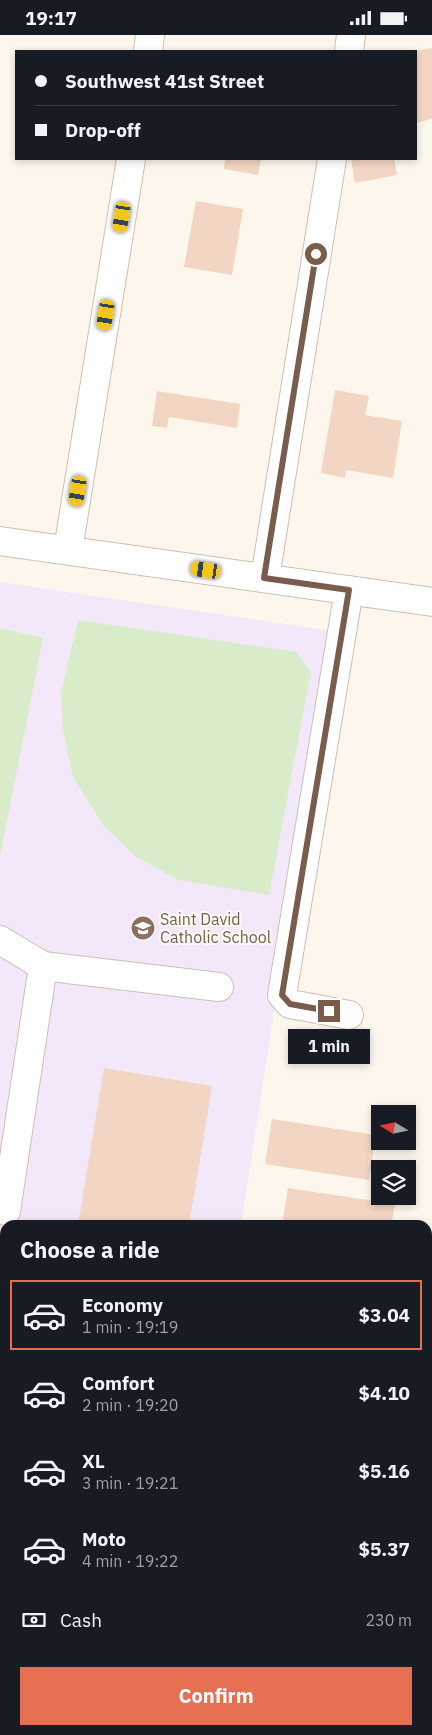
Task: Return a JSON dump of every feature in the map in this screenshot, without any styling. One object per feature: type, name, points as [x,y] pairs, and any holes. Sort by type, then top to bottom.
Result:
[{"type":"street","points":[[148,50],[150,35]]},
{"type":"street","points":[[349,50],[352,35]]},
{"type":"street","points":[[68,550],[131,160]]},
{"type":"street","points":[[264,578],[332,160]]},
{"type":"street","points":[[0,541],[432,601]]},
{"type":"street","points":[[348,1015],[290,1004],[282,995],[349,590]]},
{"type":"street","points":[[0,940],[43,966],[219,987]]},
{"type":"street","points":[[6,1211],[43,966]]},
{"type":"shaded area","name":"Saint David Catholic School","points":[[0,582],[333,631],[242,1220],[0,1220]]},
{"type":"green space","points":[[78,620],[296,652],[311,672],[269,895],[179,880],[136,857],[103,825],[73,777],[63,730],[61,693]]},
{"type":"green space","points":[[0,628],[43,638],[0,856]]},
{"type":"building","points":[[432,48],[432,119],[417,123],[417,51]]},
{"type":"building","points":[[225,160],[261,160],[258,175],[224,169]]},
{"type":"building","points":[[351,160],[394,160],[397,175],[355,183]]},
{"type":"building","points":[[196,201],[243,209],[232,275],[184,267]]},
{"type":"building","points":[[335,390],[369,396],[365,415],[402,421],[393,478],[346,470],[345,478],[321,473]]},
{"type":"building","points":[[157,391],[240,404],[237,428],[169,417],[167,428],[152,426]]},
{"type":"building","points":[[104,1068],[212,1086],[190,1220],[79,1220]]},
{"type":"building","points":[[272,1119],[371,1134],[371,1150],[374,1150],[369,1180],[265,1164]]},
{"type":"building","points":[[288,1188],[371,1200],[371,1205],[395,1205],[392,1220],[283,1220]]},
{"type":"place","name":"Saint David Catholic School","points":[[143,928]]},
{"type":"route","points":[[316,254],[264,578],[349,590],[282,995],[290,1004],[329,1011]]}]
